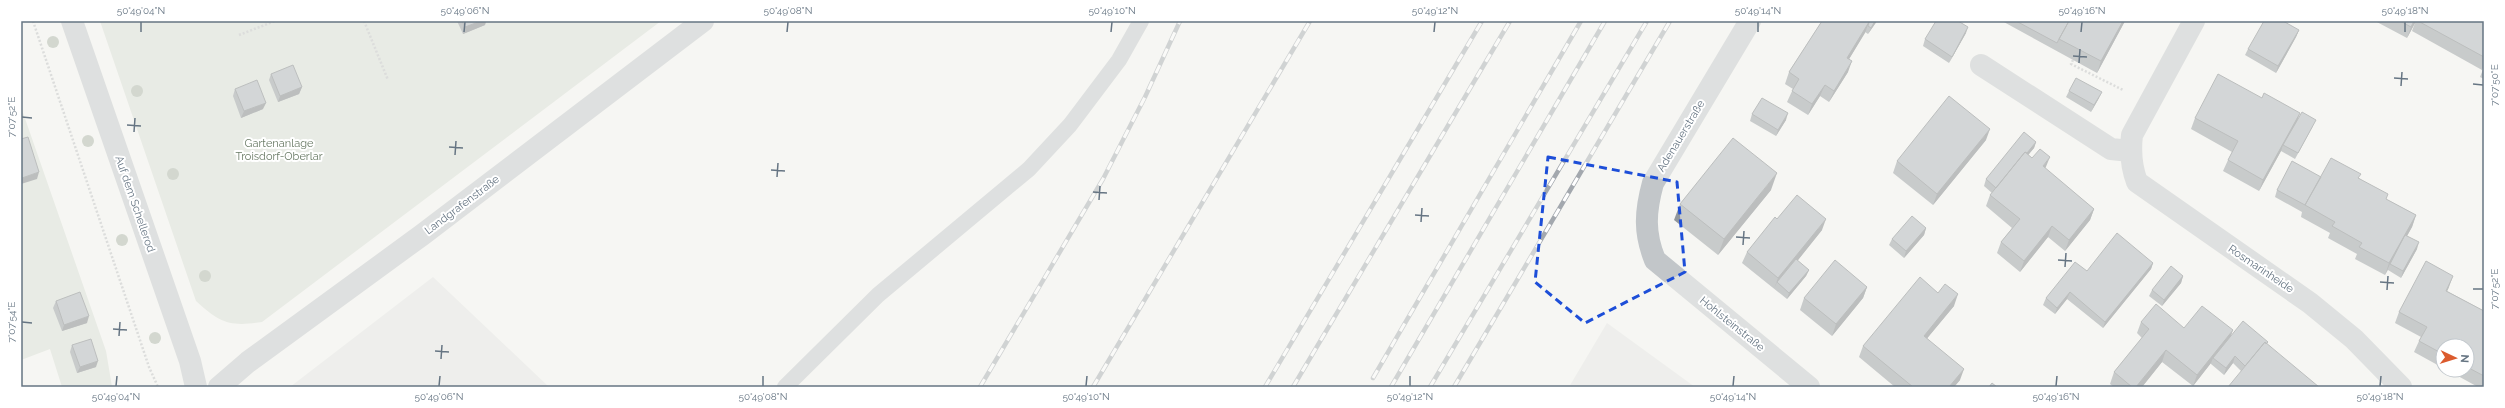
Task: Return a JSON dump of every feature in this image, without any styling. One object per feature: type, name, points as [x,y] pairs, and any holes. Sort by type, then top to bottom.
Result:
[{"type":"street","name":"Auf dem Schellerod","points":[[72,21],[190,361],[196,387]]},
{"type":"street","name":"Landgrafenstraße","points":[[220,387],[248,362],[422,235],[703,21]]},
{"type":"street","name":"Adenauerstraße","points":[[1655,260],[1648,244],[1646,225],[1647,206],[1653,183],[1750,21]]},
{"type":"street","name":"Rosmarinheide","points":[[2194,21],[2132,135],[2130,151],[2132,169],[2137,182],[2310,303],[2354,339],[2401,387]]},
{"type":"street","points":[[1981,65],[2111,150],[2130,151]]},
{"type":"street","name":"Hohlsteinstraße","points":[[1655,260],[1810,387]]},
{"type":"lane","points":[[785,387],[878,295],[1029,169],[1079,113],[1118,60],[1141,21]]},
{"type":"path","points":[[33,21],[149,367],[158,387]]},
{"type":"path","points":[[240,35],[275,21]]},
{"type":"path","points":[[364,21],[388,80]]},
{"type":"path","points":[[2073,60],[2071,64],[2149,103]]},
{"type":"highlighted area","points":[[1548,157],[1677,182],[1685,272],[1585,323],[1535,282]]},
{"type":"shaded area","points":[[433,277],[549,387],[290,387]]},
{"type":"shaded area","points":[[1607,323],[1695,387],[1569,387]]},
{"type":"green space","name":"Gartenanlage Troisdorf-Oberlar","points":[[100,21],[661,21],[262,322],[242,324],[226,322],[219,319],[196,301]]},
{"type":"green space","points":[[21,107],[106,351],[112,387],[62,387],[50,349],[21,360]]},
{"type":"building","points":[[462,21],[481,21],[465,27]]},
{"type":"building","points":[[1822,21],[1869,22],[1847,58],[1852,61],[1834,91],[1825,85],[1812,104],[1792,91],[1799,79],[1789,72]]},
{"type":"building","points":[[1868,21],[1875,21],[1871,28],[1868,26]]},
{"type":"building","points":[[1936,21],[1958,21],[1968,27],[1952,57],[1925,39]]},
{"type":"building","points":[[2016,21],[2069,21],[2057,43]]},
{"type":"building","points":[[2069,21],[2123,21],[2101,61],[2059,39]]},
{"type":"building","points":[[2264,21],[2283,21],[2299,30],[2278,66],[2248,49]]},
{"type":"building","points":[[2400,21],[2414,21],[2411,27]]},
{"type":"building","points":[[2418,21],[2484,21],[2484,57]]},
{"type":"building","points":[[293,65],[302,87],[280,96],[271,74]]},
{"type":"building","points":[[2218,74],[2262,98],[2264,93],[2300,113],[2263,180],[2228,160],[2238,141],[2195,118]]},
{"type":"building","points":[[2076,78],[2102,92],[2094,105],[2069,91]]},
{"type":"building","points":[[257,80],[266,103],[244,111],[235,89]]},
{"type":"building","points":[[1949,96],[1990,129],[1937,194],[1897,161]]},
{"type":"building","points":[[1762,98],[1788,113],[1778,130],[1752,114]]},
{"type":"building","points":[[2302,112],[2316,120],[2298,153],[2283,145]]},
{"type":"building","points":[[2024,132],[2036,142],[2027,153],[2025,152],[1996,188],[1986,179]]},
{"type":"building","points":[[28,137],[39,172],[22,178],[21,139]]},
{"type":"building","points":[[1733,138],[1777,173],[1724,239],[1680,204]]},
{"type":"building","points":[[2040,149],[2050,157],[2043,166],[2094,209],[2069,240],[2052,226],[2024,261],[2001,242],[2020,219],[1990,195],[2025,152],[2032,158]]},
{"type":"building","points":[[2331,158],[2361,174],[2358,178],[2388,194],[2386,199],[2416,215],[2389,263],[2359,247],[2362,243],[2332,226],[2335,222],[2305,205]]},
{"type":"building","points":[[2292,161],[2321,177],[2305,205],[2277,190]]},
{"type":"building","points":[[1797,195],[1826,219],[1778,278],[1747,252],[1775,217],[1777,219]]},
{"type":"building","points":[[1912,216],[1926,228],[1906,251],[1892,239]]},
{"type":"building","points":[[2117,233],[2153,263],[2105,322],[2070,292],[2057,308],[2046,298],[2075,262],[2087,271]]},
{"type":"building","points":[[2405,235],[2419,242],[2403,271],[2390,264]]},
{"type":"building","points":[[1796,259],[1809,270],[1789,293],[1777,282]]},
{"type":"building","points":[[1835,260],[1867,287],[1836,324],[1804,298]]},
{"type":"building","points":[[2426,261],[2453,276],[2446,291],[2484,311],[2484,376],[2475,371],[2475,338],[2435,338],[2435,350],[2419,341],[2427,327],[2399,312]]},
{"type":"building","points":[[2171,266],[2183,276],[2164,300],[2152,290]]},
{"type":"building","points":[[1920,277],[1938,293],[1945,284],[1958,294],[1924,336],[1964,369],[1949,387],[1913,387],[1863,346]]},
{"type":"building","points":[[80,292],[89,316],[64,325],[56,301]]},
{"type":"building","points":[[2156,304],[2184,328],[2202,306],[2233,330],[2197,375],[2166,350],[2136,387],[2132,387],[2114,372],[2149,329],[2141,322]]},
{"type":"building","points":[[2243,321],[2268,342],[2266,344],[2265,342],[2245,366],[2235,356],[2226,368],[2213,358]]},
{"type":"building","points":[[91,339],[98,361],[80,367],[72,345]]},
{"type":"building","points":[[2265,342],[2319,387],[2228,387]]},
{"type":"building","points":[[1992,383],[1997,387],[1989,387]]},
{"type":"railway","points":[[980,387],[1103,179],[1145,97],[1180,21]]},
{"type":"railway","points":[[1093,387],[1310,21]]},
{"type":"railway","points":[[1265,387],[1482,21]]},
{"type":"railway","points":[[1293,387],[1510,21]]},
{"type":"railway","points":[[1373,378],[1581,21]]},
{"type":"railway","points":[[1391,387],[1605,21]]},
{"type":"railway","points":[[1430,387],[1647,21]]},
{"type":"railway","points":[[1454,387],[1670,21]]}]
